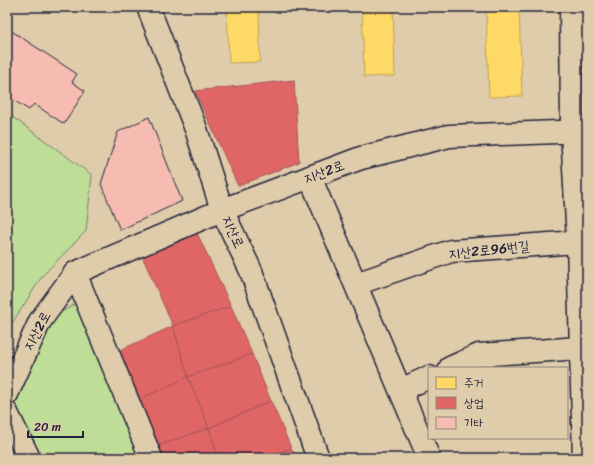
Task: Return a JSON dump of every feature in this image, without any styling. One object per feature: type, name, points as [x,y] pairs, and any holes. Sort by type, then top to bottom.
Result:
[{"type":"street","name":"지산로","points":[[148,7],[196,129],[222,210],[251,271],[318,458]]},
{"type":"street","points":[[571,7],[579,32],[580,131],[578,242],[584,458]]},
{"type":"street","name":"지산2로","points":[[7,394],[40,321],[76,273],[222,210],[361,158],[449,136],[580,131]]},
{"type":"street","points":[[310,177],[429,458]]},
{"type":"street","name":"지산2로96번길","points":[[356,284],[451,251],[578,242]]},
{"type":"street","points":[[76,273],[151,458]]},
{"type":"street","points":[[452,367],[479,356],[580,348]]},
{"type":"street","points":[[401,390],[428,377]]},
{"type":"street","points":[[7,413],[28,458]]},
{"type":"green space","points":[[574,7],[587,7],[587,22],[575,22]]},
{"type":"green space","points":[[7,113],[92,175],[86,231],[43,275],[7,331]]},
{"type":"green space","points":[[77,303],[144,458],[37,458],[10,398],[51,318]]},
{"type":"green space","points":[[7,439],[16,458],[7,458]]},
{"type":"building: 주거","points":[[227,7],[259,7],[260,62],[229,63]]},
{"type":"building: 주거","points":[[362,7],[393,7],[395,76],[364,77]]},
{"type":"building: 주거","points":[[486,7],[519,7],[522,96],[489,97]]},
{"type":"building: 상업","points":[[294,80],[299,162],[238,186],[195,91]]},
{"type":"building: 상업","points":[[197,233],[231,306],[173,326],[142,256]]},
{"type":"building: 상업","points":[[231,306],[252,354],[188,377],[173,326]]},
{"type":"building: 상업","points":[[173,326],[188,377],[136,401],[118,351]]},
{"type":"building: 상업","points":[[252,354],[271,401],[209,428],[188,377]]},
{"type":"building: 상업","points":[[188,377],[209,428],[155,447],[136,401]]},
{"type":"building: 상업","points":[[271,401],[291,448],[266,458],[218,458],[209,428]]},
{"type":"building: 상업","points":[[209,428],[218,458],[159,458],[155,447]]},
{"type":"building: 상업","points":[[291,448],[296,458],[266,458]]},
{"type":"building: 기타","points":[[7,28],[77,74],[72,82],[85,91],[64,124],[34,104],[29,110],[7,96]]},
{"type":"building: 기타","points":[[149,117],[182,201],[120,230],[101,184],[118,132]]}]
